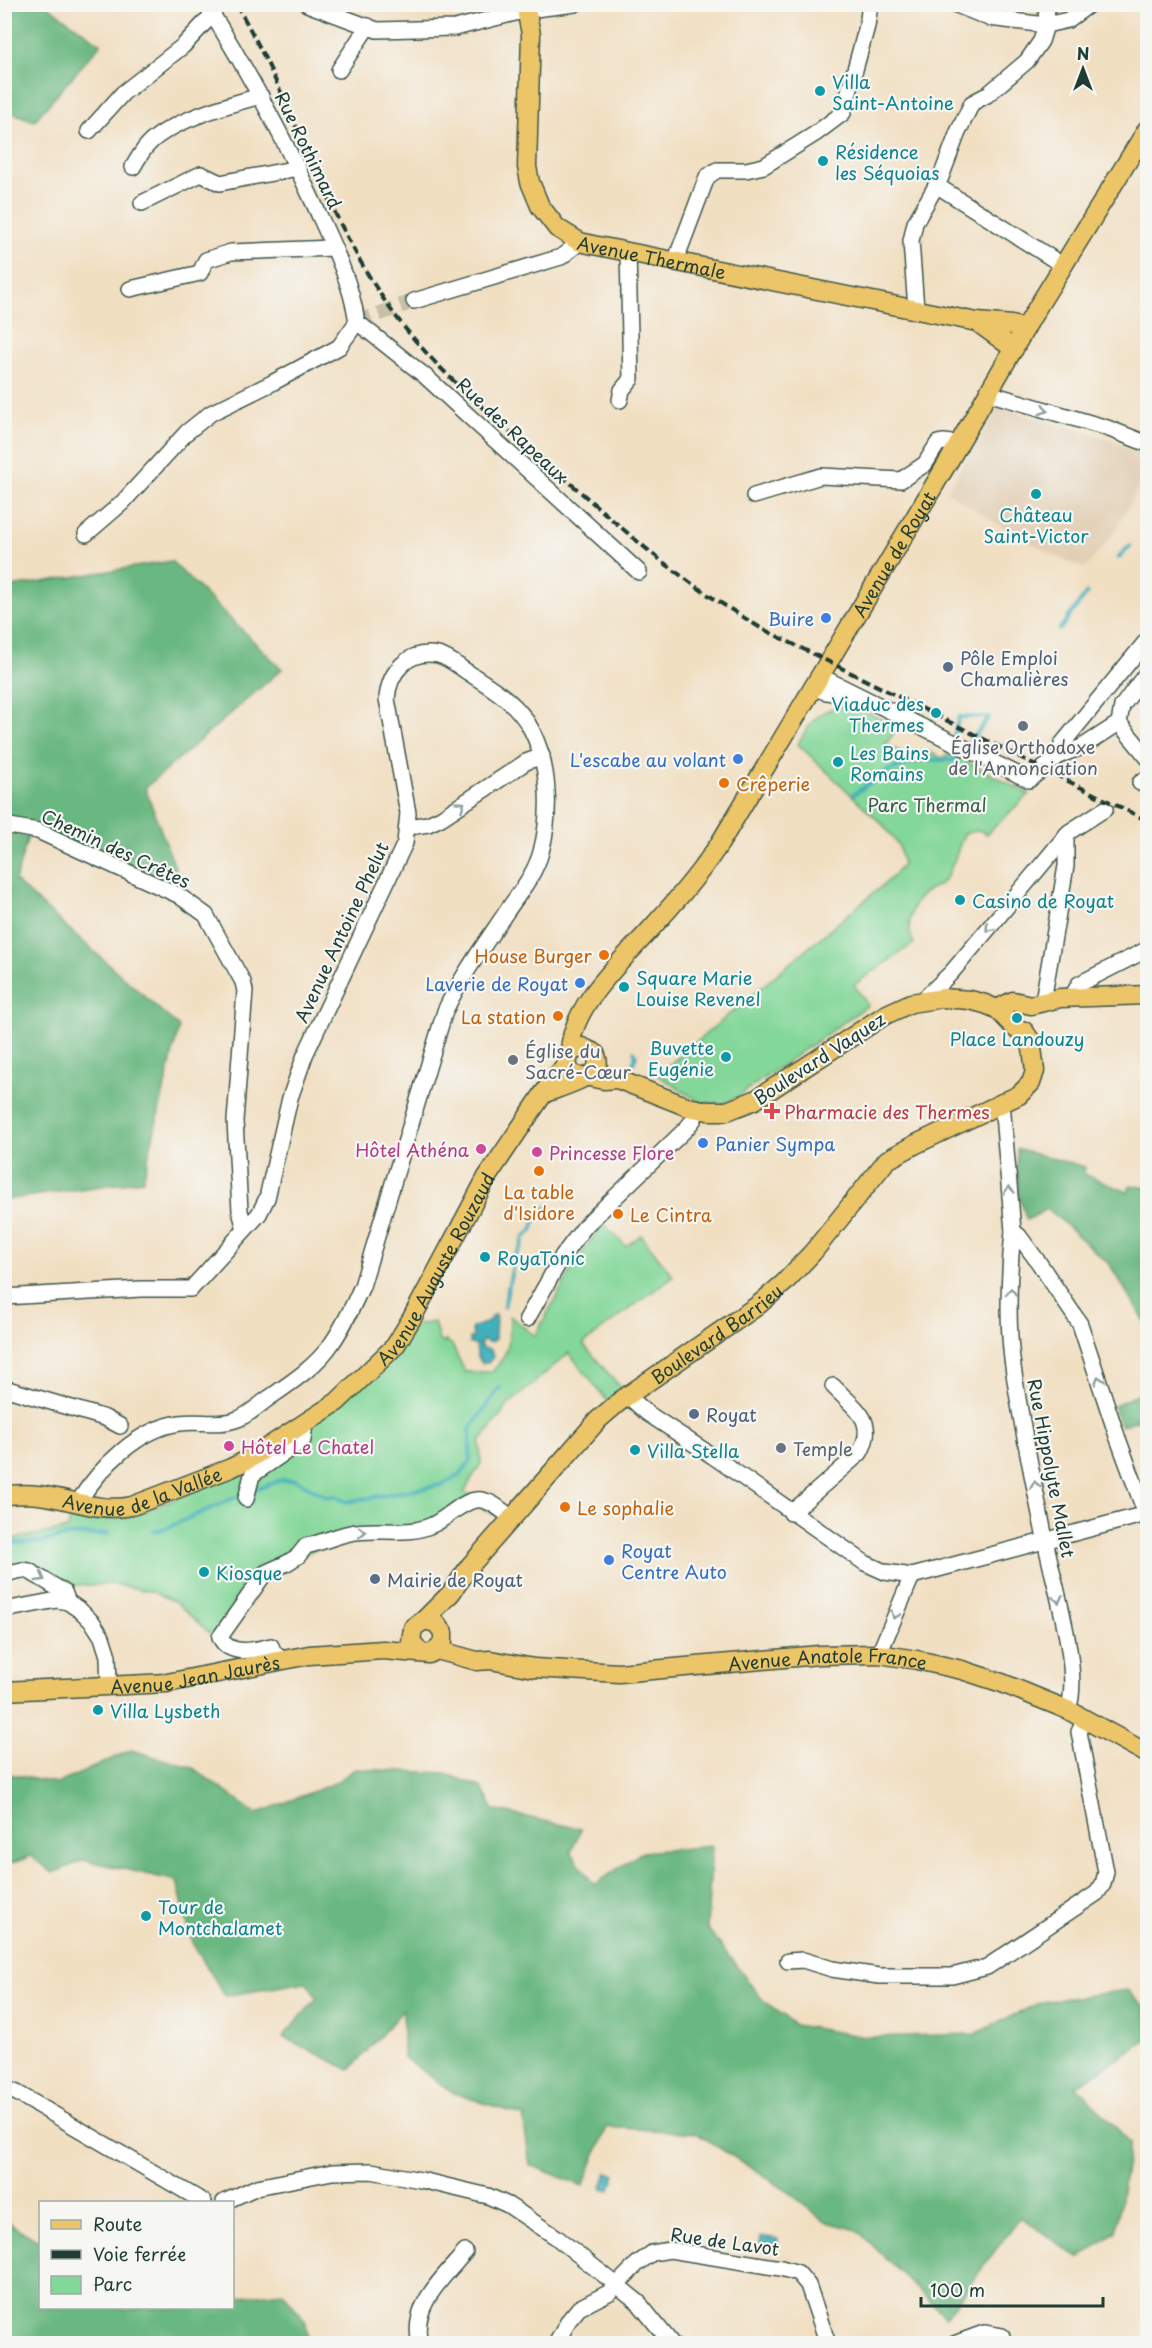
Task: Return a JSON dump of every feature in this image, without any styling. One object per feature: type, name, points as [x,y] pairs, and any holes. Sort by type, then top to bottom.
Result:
[{"type":"main road","name":"Avenue Thermale","points":[[526,7],[531,34],[527,167],[530,182],[540,206],[551,221],[567,236],[580,242],[816,291],[1025,329]]},
{"type":"main road","name":"Avenue de Royat","points":[[581,1056],[571,1037],[583,1010],[600,985],[692,882],[712,855],[1025,329],[1148,128]]},
{"type":"main road","name":"Avenue Thermale","points":[[977,322],[1014,349]]},
{"type":"main road","points":[[997,1009],[1013,1001],[1037,1003],[1072,997],[1148,995]]},
{"type":"main road","name":"Boulevard Vaquez","points":[[617,1079],[697,1110],[727,1111],[749,1103],[885,1015],[924,999],[970,1000],[997,1009],[1015,1028],[1024,1031],[1031,1041],[1031,1051]]},
{"type":"main road","points":[[1015,1028],[1037,1003]]},
{"type":"main road","name":"Boulevard Barrieu","points":[[429,1651],[443,1642],[429,1628],[469,1567],[584,1435],[628,1396],[756,1306],[784,1283],[813,1252],[887,1160],[1026,1090],[1035,1071],[1031,1051]]},
{"type":"main road","points":[[543,1094],[586,1077],[595,1071],[581,1056]]},
{"type":"main road","points":[[581,1056],[612,1071],[617,1079],[604,1080],[572,1074],[581,1056]]},
{"type":"main road","name":"Avenue Auguste Rouzaud","points":[[304,1424],[337,1402],[395,1346],[487,1177],[554,1078],[581,1056]]},
{"type":"main road","name":"Avenue de la Vallée","points":[[4,1495],[38,1495],[99,1508],[119,1509],[148,1501],[231,1468],[304,1424]]},
{"type":"main road","points":[[429,1628],[413,1646],[429,1651]]},
{"type":"main road","name":"Avenue Anatole France","points":[[429,1628],[457,1646],[490,1660]]},
{"type":"main road","name":"Avenue Jean Jaurès","points":[[383,1650],[429,1628]]},
{"type":"main road","name":"Avenue Jean Jaurès","points":[[4,1691],[166,1683],[309,1655],[383,1650],[429,1651]]},
{"type":"main road","name":"Avenue Anatole France","points":[[429,1651],[469,1660],[490,1660],[534,1668],[619,1672],[819,1655],[879,1654],[962,1670],[1002,1683],[1068,1710],[1148,1754]]},
{"type":"street","points":[[307,4],[377,30],[455,28],[526,7],[575,4]]},
{"type":"street","points":[[675,262],[707,177],[717,170],[746,170],[764,166],[815,134],[843,113],[867,26],[870,4]]},
{"type":"street","points":[[954,4],[988,18],[1046,26],[1068,20],[1090,4]]},
{"type":"street","points":[[916,309],[911,241],[915,223],[936,185],[972,104],[1027,61],[1041,41],[1046,26],[1047,4]]},
{"type":"street","points":[[90,130],[123,93],[183,46],[209,10]]},
{"type":"street","name":"Rue Rothimard","points":[[209,10],[261,96],[298,168],[334,248],[353,298],[357,322]]},
{"type":"street","points":[[339,70],[368,26]]},
{"type":"street","points":[[133,167],[146,146],[160,135],[220,107],[261,96]]},
{"type":"street","points":[[142,203],[201,174],[220,183],[298,168]]},
{"type":"street","points":[[936,185],[1064,266]]},
{"type":"street","points":[[414,301],[561,257],[580,242]]},
{"type":"street","points":[[130,289],[200,273],[206,260],[231,252],[334,248]]},
{"type":"street","points":[[620,400],[622,390],[631,379],[628,251]]},
{"type":"street","points":[[86,534],[122,503],[187,432],[211,413],[272,384],[339,347],[357,322]]},
{"type":"street","name":"Rue des Rapeaux","points":[[357,322],[425,376],[639,572]]},
{"type":"street","points":[[988,393],[1107,428],[1148,444]]},
{"type":"street","points":[[754,496],[820,476],[902,480],[925,464],[938,444],[944,442],[958,444]]},
{"type":"street","points":[[1060,755],[1062,744],[1148,639]]},
{"type":"street","name":"Avenue Antoine Phelut","points":[[4,1297],[141,1289],[191,1289],[259,1214],[267,1198],[290,1098],[305,1055],[405,843],[408,813],[387,699],[390,680],[403,663],[417,656],[435,655],[447,658],[504,696],[527,723],[542,756],[547,795],[541,853],[532,873],[461,978],[445,1011],[362,1286],[347,1318],[331,1344],[315,1363],[285,1387],[236,1420],[213,1424],[177,1423],[155,1430],[138,1439],[111,1461],[78,1502]]},
{"type":"street","points":[[817,681],[825,693],[850,692],[1029,780],[1060,755],[1082,747],[1119,723],[1122,706],[1148,671]]},
{"type":"street","points":[[1119,723],[1148,758]]},
{"type":"street","points":[[408,827],[428,824],[441,818],[526,762],[542,756]]},
{"type":"street","points":[[924,999],[951,973],[1066,835],[1105,809]]},
{"type":"street","name":"Chemin des Crêtes","points":[[4,825],[38,831],[74,845],[178,895],[206,915],[243,982],[245,992],[235,1120],[240,1211],[245,1229]]},
{"type":"street","points":[[1037,1003],[1066,866],[1066,835]]},
{"type":"street","points":[[1072,997],[1079,984],[1148,949]]},
{"type":"street","name":"Rue Hippolyte Mallet","points":[[1002,1103],[1013,1231],[1011,1253],[1012,1358],[1067,1642],[1073,1689],[1068,1710]]},
{"type":"street","points":[[527,1319],[563,1255],[586,1225],[686,1129],[694,1119],[697,1110]]},
{"type":"street","points":[[628,1396],[647,1413],[714,1456],[791,1513],[865,1563],[885,1572],[912,1576],[1046,1542],[1146,1510],[1117,1436],[1080,1324],[1039,1263],[1013,1231]]},
{"type":"street","points":[[791,1513],[860,1453],[867,1440],[865,1420],[833,1386]]},
{"type":"street","points":[[4,1388],[105,1418],[120,1426]]},
{"type":"street","points":[[246,1499],[252,1475],[303,1440],[304,1424]]},
{"type":"street","points":[[4,1502],[24,1494]]},
{"type":"street","points":[[282,1659],[274,1653],[271,1646],[252,1651],[236,1649],[222,1642],[220,1637],[265,1573],[298,1556],[306,1546],[351,1533],[387,1532],[431,1526],[468,1502],[477,1500],[487,1502],[512,1518]]},
{"type":"street","points":[[4,1574],[22,1570],[29,1571],[64,1592],[68,1602]]},
{"type":"street","points":[[879,1654],[912,1576]]},
{"type":"street","points":[[4,1610],[57,1600],[68,1602],[81,1611],[102,1637],[108,1656],[109,1686]]},
{"type":"street","points":[[788,1961],[803,1960],[832,1969],[879,1976],[952,1976],[987,1967],[1097,1893],[1103,1884],[1106,1872],[1079,1732],[1085,1719]]},
{"type":"street","points":[[4,2088],[17,2093],[202,2201]]},
{"type":"street","points":[[226,2201],[257,2187],[332,2172],[371,2171],[488,2196],[508,2205],[556,2237],[618,2286],[638,2302],[672,2343]]},
{"type":"street","name":"Rue de Lavot","points":[[556,2343],[579,2308],[618,2286],[637,2264],[652,2253],[670,2250],[781,2268],[798,2273],[808,2285],[828,2343]]},
{"type":"street","points":[[420,2343],[418,2321],[426,2298],[465,2252]]},
{"type":"street","points":[[954,2343],[984,2333],[1002,2336]]},
{"type":"shaded area","points":[[998,407],[1104,438],[1147,456],[1147,471],[1116,530],[1085,569],[1014,534],[947,492]]},
{"type":"green space","points":[[4,5],[46,5],[101,44],[34,121],[5,110]]},
{"type":"green space","points":[[171,561],[282,669],[145,788],[184,891],[31,826],[15,881],[179,1027],[143,1180],[5,1200],[5,588]]},
{"type":"green space","name":"Parc Thermal","points":[[852,705],[898,727],[886,744],[912,759],[916,752],[924,756],[929,752],[942,758],[951,753],[1029,794],[987,834],[979,830],[964,834],[945,879],[923,894],[914,906],[910,928],[914,943],[854,985],[868,1005],[737,1097],[723,1104],[700,1102],[657,1075],[889,880],[903,865],[899,846],[884,826],[798,744],[808,727],[825,711]]},
{"type":"green space","points":[[1017,1149],[1085,1167],[1084,1174],[1128,1192],[1130,1185],[1147,1188],[1147,1329],[1110,1265],[1048,1209],[1027,1220],[1018,1194]]},
{"type":"green space","points":[[603,1224],[626,1246],[641,1235],[673,1276],[583,1344],[628,1396],[613,1408],[569,1353],[508,1405],[480,1442],[481,1463],[464,1492],[517,1513],[509,1521],[474,1504],[429,1531],[351,1538],[309,1552],[266,1576],[215,1638],[175,1602],[153,1592],[114,1584],[65,1586],[5,1569],[4,1536],[6,1540],[68,1529],[71,1513],[102,1519],[130,1517],[246,1470],[416,1325],[434,1322],[439,1341],[444,1343],[446,1340],[452,1345],[465,1372],[492,1372],[503,1358],[508,1346],[510,1316],[535,1336],[577,1260]]},
{"type":"green space","points":[[1147,1390],[1147,1416],[1121,1426],[1113,1406]]},
{"type":"green space","points":[[131,1750],[193,1768],[256,1814],[335,1783],[355,1769],[445,1773],[481,1787],[494,1810],[581,1829],[571,1852],[594,1885],[642,1852],[712,1846],[707,1928],[762,1999],[795,2025],[866,2037],[975,2034],[1041,2002],[1127,1990],[1147,2010],[1147,2040],[1076,2086],[1130,2142],[1116,2231],[1079,2258],[1020,2217],[946,2317],[857,2230],[824,2221],[792,2194],[696,2133],[607,2127],[583,2186],[530,2165],[523,2116],[454,2093],[403,2057],[403,2010],[350,2070],[283,2037],[317,1998],[306,1982],[225,1996],[192,1943],[177,1881],[84,1860],[53,1873],[31,1856],[5,1866],[5,1773],[57,1784]]},
{"type":"green space","points":[[5,2221],[39,2241],[39,2309],[234,2309],[234,2298],[283,2292],[306,2322],[308,2343],[5,2343]]},
{"type":"water","points":[[496,1315],[495,1339],[490,1343],[483,1340],[480,1344],[482,1348],[491,1350],[493,1357],[488,1363],[482,1363],[477,1356],[476,1345],[470,1344],[470,1338],[473,1338],[472,1328],[486,1323]]},
{"type":"water","points":[[607,2172],[615,2175],[610,2190],[602,2188]]},
{"type":"water","points":[[761,2236],[778,2239],[777,2247],[760,2244]]},
{"type":"waterway","points":[[1118,558],[1130,546]]},
{"type":"waterway","points":[[1059,630],[1087,593]]},
{"type":"waterway","points":[[954,736],[959,717],[988,717]]},
{"type":"waterway","points":[[968,745],[989,717]]},
{"type":"waterway","points":[[854,794],[887,771],[919,760],[954,760],[963,751]]},
{"type":"waterway","points":[[633,1063],[636,1056],[634,1051]]},
{"type":"waterway","points":[[504,1307],[513,1259],[524,1237],[532,1231],[536,1218],[547,1207]]},
{"type":"waterway","points":[[252,1491],[281,1480],[296,1480],[327,1497],[336,1496],[346,1502],[441,1485],[460,1475],[470,1461],[470,1429],[500,1387]]},
{"type":"waterway","points":[[154,1531],[167,1528],[245,1493]]},
{"type":"waterway","points":[[4,1545],[42,1542],[71,1535],[108,1534]]},
{"type":"tunnel","points":[[357,322],[414,301]]},
{"type":"railway","points":[[236,4],[273,75],[339,220],[377,289],[394,314],[434,361],[478,404],[648,550],[702,591],[759,627],[1148,821]]},
{"type":"place","name":"Villa Saint-Antoine","points":[[820,91]]},
{"type":"place","name":"Résidence les Séquoias","points":[[823,161]]},
{"type":"place","name":"Château Saint-Victor","points":[[1036,494]]},
{"type":"place","name":"Buire","points":[[826,618]]},
{"type":"place","name":"Pôle Emploi Chamalières","points":[[948,667]]},
{"type":"place","name":"Viaduc des Thermes","points":[[936,713]]},
{"type":"place","name":"Église Orthodoxe de l'Annonciation","points":[[1023,726]]},
{"type":"place","name":"L'escabe au volant","points":[[738,759]]},
{"type":"place","name":"Les Bains Romains","points":[[838,762]]},
{"type":"place","name":"Crêperie","points":[[724,783]]},
{"type":"place","name":"Casino de Royat","points":[[960,900]]},
{"type":"place","name":"House Burger","points":[[604,955]]},
{"type":"place","name":"Laverie de Royat","points":[[580,983]]},
{"type":"place","name":"Square Marie Louise Revenel","points":[[624,987]]},
{"type":"place","name":"La station","points":[[558,1016]]},
{"type":"place","name":"Place Landouzy","points":[[1017,1018]]},
{"type":"place","name":"Buvette Eugénie","points":[[726,1057]]},
{"type":"place","name":"Église du Sacré-Cœur","points":[[513,1060]]},
{"type":"place","name":"Pharmacie des Thermes","points":[[772,1111]]},
{"type":"place","name":"Panier Sympa","points":[[703,1143]]},
{"type":"place","name":"Hôtel Athéna","points":[[481,1149]]},
{"type":"place","name":"Princesse Flore","points":[[537,1152]]},
{"type":"place","name":"La table d'Isidore","points":[[539,1171]]},
{"type":"place","name":"Le Cintra","points":[[618,1214]]},
{"type":"place","name":"RoyaTonic","points":[[485,1257]]},
{"type":"place","name":"Royat","points":[[694,1414]]},
{"type":"place","name":"Hôtel Le Chatel","points":[[229,1446]]},
{"type":"place","name":"Temple","points":[[781,1448]]},
{"type":"place","name":"Villa Stella","points":[[635,1450]]},
{"type":"place","name":"Le sophalie","points":[[565,1507]]},
{"type":"place","name":"Royat Centre Auto","points":[[609,1560]]},
{"type":"place","name":"Kiosque","points":[[204,1572]]},
{"type":"place","name":"Mairie de Royat","points":[[375,1579]]},
{"type":"place","name":"Villa Lysbeth","points":[[98,1710]]},
{"type":"place","name":"Tour de Montchalamet","points":[[146,1916]]}]
